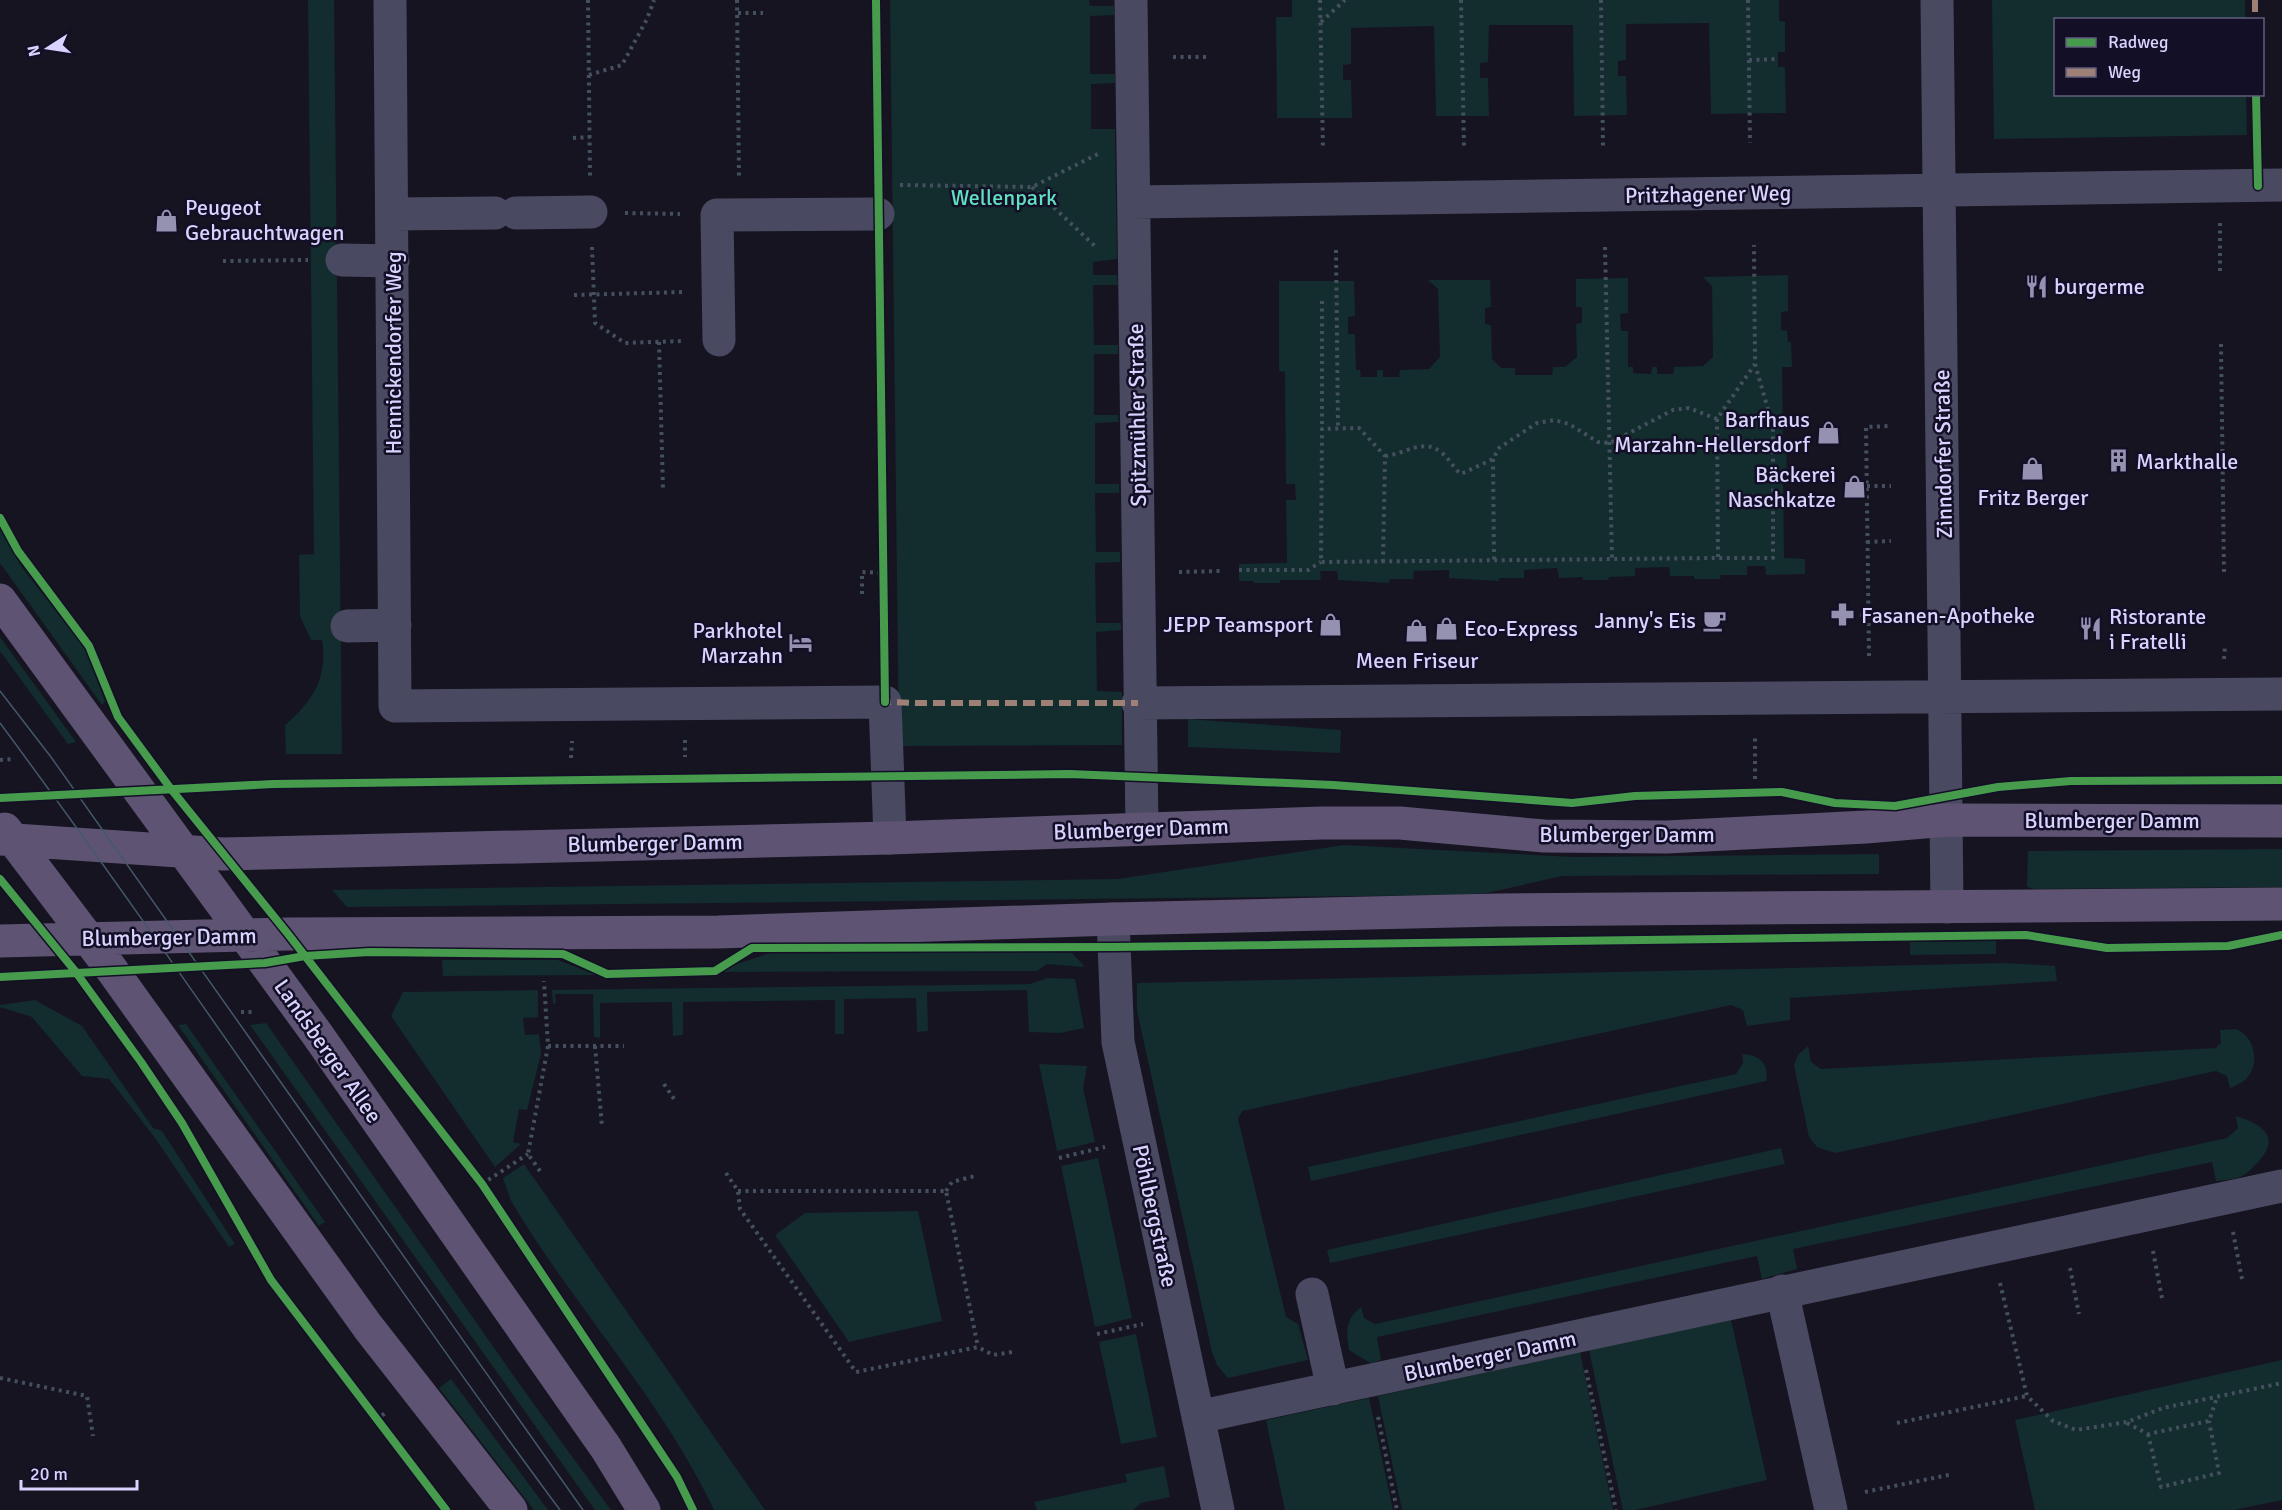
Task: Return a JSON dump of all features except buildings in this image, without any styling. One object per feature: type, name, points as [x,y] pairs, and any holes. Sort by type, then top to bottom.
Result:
[{"type":"main road","name":"Landsberger Allee","points":[[0,600],[245,935],[606,1448],[644,1510]]},
{"type":"main road","name":"Blumberger Damm","points":[[4,833],[223,854],[1400,823],[1544,836],[1667,837],[1866,827],[1947,820],[2282,821]]},
{"type":"main road","points":[[4,833],[87,938],[368,1327],[511,1510]]},
{"type":"main road","name":"Blumberger Damm","points":[[0,941],[245,935],[718,932],[1113,919],[1500,910],[2282,904]]},
{"type":"street","name":"Hennickendorfer Weg","points":[[390,0],[395,706],[885,702],[890,838]]},
{"type":"street","name":"Spitzmühler Straße","points":[[1131,0],[1138,703],[1142,829]]},
{"type":"street","name":"Zinndorfer Straße","points":[[1938,0],[1947,907]]},
{"type":"street","name":"Pritzhagener Weg","points":[[1134,202],[2282,185]]},
{"type":"street","points":[[719,340],[718,292],[728,215],[884,199]]},
{"type":"street","points":[[393,214],[591,212]]},
{"type":"street","points":[[342,260],[393,261]]},
{"type":"street","points":[[347,626],[395,625]]},
{"type":"street","points":[[1138,703],[2282,694]]},
{"type":"street","name":"Pöhlbergstraße","points":[[1113,919],[1118,1042],[1218,1510]]},
{"type":"street","name":"Blumberger Damm","points":[[1198,1417],[2282,1186]]},
{"type":"street","points":[[1782,1291],[1830,1505]]},
{"type":"street","points":[[1312,1294],[1333,1389]]},
{"type":"path","points":[[588,0],[595,323],[625,343],[719,340]]},
{"type":"path","points":[[589,75],[622,65],[647,19],[654,0]]},
{"type":"path","points":[[591,212],[728,215],[738,0]]},
{"type":"path","points":[[1320,0],[1323,150]]},
{"type":"path","points":[[1321,22],[1345,0]]},
{"type":"path","points":[[1461,0],[1464,148]]},
{"type":"path","points":[[1601,0],[1603,146]]},
{"type":"path","points":[[1748,0],[1750,143]]},
{"type":"path","points":[[738,14],[762,13]]},
{"type":"path","points":[[1173,57],[1207,57]]},
{"type":"path","points":[[1749,60],[1778,59]]},
{"type":"path","points":[[573,138],[590,137]]},
{"type":"path","points":[[884,199],[1032,187],[1102,152]]},
{"type":"path","points":[[2219,186],[2220,271]]},
{"type":"path","points":[[1032,187],[1102,253]]},
{"type":"path","points":[[1239,570],[1308,570],[1321,562],[1773,558],[1773,427],[1755,364],[1754,245]]},
{"type":"path","points":[[1605,247],[1612,559]]},
{"type":"path","points":[[1336,250],[1338,428]]},
{"type":"path","points":[[224,261],[342,260]]},
{"type":"path","points":[[574,295],[718,292]]},
{"type":"path","points":[[1321,562],[1322,302]]},
{"type":"path","points":[[659,342],[663,489]]},
{"type":"path","points":[[2221,344],[2224,573]]},
{"type":"path","points":[[1718,558],[1717,419],[1755,364]]},
{"type":"path","points":[[1494,561],[1493,459],[1499,448],[1521,431],[1537,423],[1554,420],[1569,424],[1598,442],[1610,443],[1673,410],[1689,408],[1717,419]]},
{"type":"path","points":[[1869,656],[1866,426],[1890,426]]},
{"type":"path","points":[[1322,429],[1359,428],[1384,456],[1383,562]]},
{"type":"path","points":[[1384,456],[1401,454],[1416,446],[1429,445],[1444,454],[1461,474],[1493,459]]},
{"type":"path","points":[[1867,486],[1891,486]]},
{"type":"path","points":[[1867,542],[1892,541]]},
{"type":"path","points":[[1179,572],[1221,571]]},
{"type":"path","points":[[862,594],[862,572],[884,573]]},
{"type":"path","points":[[1860,615],[1892,615]]},
{"type":"path","points":[[1755,743],[1755,779]]},
{"type":"path","points":[[0,760],[13,759]]},
{"type":"path","points":[[482,1184],[528,1154],[548,1046],[544,981]]},
{"type":"path","points":[[241,1012],[259,1012]]},
{"type":"path","points":[[548,1046],[624,1046]]},
{"type":"path","points":[[595,1046],[602,1127]]},
{"type":"path","points":[[664,1084],[676,1102]]},
{"type":"path","points":[[1059,1158],[1105,1147]]},
{"type":"path","points":[[528,1154],[540,1170]]},
{"type":"path","points":[[726,1173],[738,1191],[740,1209],[856,1372],[978,1347],[993,1355],[1012,1352]]},
{"type":"path","points":[[975,1176],[952,1182],[946,1191],[978,1347]]},
{"type":"path","points":[[738,1191],[946,1191]]},
{"type":"path","points":[[2236,1252],[2242,1279]]},
{"type":"path","points":[[2156,1269],[2162,1298]]},
{"type":"path","points":[[2074,1288],[2079,1314]]},
{"type":"path","points":[[2005,1308],[2027,1396],[2054,1421],[2076,1430],[2127,1422],[2163,1408],[2282,1383]]},
{"type":"path","points":[[1097,1334],[1143,1324]]},
{"type":"path","points":[[1579,1337],[1616,1510]]},
{"type":"path","points":[[0,1378],[87,1396],[93,1437]]},
{"type":"path","points":[[1371,1381],[1396,1510]]},
{"type":"path","points":[[1897,1423],[2027,1396]]},
{"type":"path","points":[[2148,1434],[2161,1486],[2219,1473],[2209,1421],[2217,1397]]},
{"type":"path","points":[[2127,1422],[2148,1434],[2209,1421]]},
{"type":"path","points":[[1830,1505],[1953,1474]]},
{"type":"green space","points":[[308,0],[334,0],[342,754],[286,754],[285,725],[311,697],[323,666],[322,640],[311,640],[300,616],[299,555],[314,554]]},
{"type":"green space","name":"Wellenpark","points":[[890,0],[1089,0],[1090,6],[1114,6],[1114,15],[1090,16],[1090,74],[1115,74],[1115,83],[1091,84],[1091,129],[1115,129],[1117,259],[1093,262],[1093,275],[1117,275],[1118,285],[1093,285],[1094,345],[1118,345],[1118,354],[1094,354],[1094,415],[1118,415],[1119,422],[1095,423],[1095,484],[1119,484],[1119,493],[1095,493],[1096,552],[1120,552],[1120,562],[1095,563],[1096,623],[1121,623],[1121,630],[1096,632],[1097,691],[1122,692],[1122,745],[899,746]]},
{"type":"green space","points":[[1292,0],[1779,0],[1779,21],[1785,22],[1785,52],[1778,52],[1778,67],[1785,67],[1786,113],[1711,114],[1709,23],[1626,24],[1626,60],[1618,61],[1618,76],[1626,76],[1627,115],[1574,116],[1573,25],[1489,25],[1488,62],[1480,63],[1480,78],[1488,78],[1489,116],[1436,116],[1434,26],[1351,28],[1351,64],[1343,65],[1343,80],[1351,80],[1352,118],[1277,118],[1276,17],[1292,17]]},
{"type":"green space","points":[[1992,0],[2245,0],[2245,18],[2054,18],[2054,96],[2246,96],[2247,135],[1994,139]]},
{"type":"green space","points":[[1788,275],[1788,311],[1781,312],[1781,330],[1787,331],[1788,342],[1791,342],[1792,367],[1782,367],[1783,447],[1786,447],[1787,473],[1783,474],[1784,558],[1805,559],[1805,574],[1766,575],[1765,566],[1747,566],[1747,575],[1721,575],[1720,579],[1694,579],[1694,576],[1670,576],[1669,567],[1635,568],[1635,576],[1609,577],[1608,580],[1583,580],[1583,577],[1559,578],[1557,568],[1524,570],[1524,578],[1499,578],[1499,581],[1449,578],[1449,570],[1414,571],[1413,579],[1390,579],[1389,583],[1338,580],[1337,571],[1320,571],[1321,580],[1280,580],[1280,583],[1239,581],[1239,564],[1287,563],[1286,500],[1296,500],[1295,484],[1286,484],[1285,372],[1279,371],[1279,281],[1354,281],[1355,316],[1348,317],[1348,334],[1355,334],[1356,370],[1360,370],[1361,377],[1377,377],[1377,370],[1383,370],[1383,377],[1399,377],[1400,370],[1429,369],[1440,357],[1438,289],[1428,280],[1490,280],[1491,307],[1485,308],[1485,324],[1491,325],[1492,359],[1501,368],[1515,368],[1515,375],[1552,375],[1553,367],[1565,367],[1577,357],[1576,324],[1582,323],[1582,307],[1576,307],[1576,279],[1628,278],[1628,313],[1620,314],[1621,331],[1628,331],[1628,367],[1633,367],[1633,373],[1651,374],[1652,367],[1657,367],[1657,374],[1673,374],[1674,367],[1703,366],[1713,357],[1712,286],[1703,277]]},
{"type":"green space","points":[[0,527],[21,566],[85,649],[105,701],[102,705],[0,563]]},
{"type":"green space","points":[[0,637],[76,742],[68,744],[0,651]]},
{"type":"green space","points":[[1188,719],[1341,730],[1340,753],[1188,747]]},
{"type":"green space","points":[[1344,845],[1574,857],[1879,854],[1879,874],[1562,876],[1487,893],[1461,895],[347,907],[332,890],[1118,879]]},
{"type":"green space","points":[[2282,849],[2282,887],[2034,889],[2027,887],[2028,851]]},
{"type":"green space","points":[[1996,941],[1996,954],[1910,955],[1910,942]]},
{"type":"green space","points":[[1021,951],[1072,953],[1085,967],[1047,964],[1037,971],[722,972],[728,967],[770,953]]},
{"type":"green space","points":[[442,960],[558,960],[596,975],[443,976]]},
{"type":"green space","points":[[2005,963],[2055,966],[2057,981],[1790,998],[1790,1020],[1747,1026],[1743,1010],[1731,1005],[1242,1111],[1238,1119],[1286,1317],[1298,1324],[1308,1360],[1228,1378],[1217,1365],[1212,1352],[1137,1011],[1137,983]]},
{"type":"green space","points":[[1048,978],[1075,979],[1084,1028],[1060,1033],[1029,1032],[1027,990],[927,992],[928,1031],[917,1032],[916,998],[844,999],[844,1034],[835,1034],[835,1000],[683,1002],[683,1035],[673,1036],[672,1002],[600,1003],[600,1038],[594,1037],[593,994],[555,994],[556,1003],[553,1004],[552,990],[1030,984]]},
{"type":"green space","points":[[538,990],[538,1017],[523,1018],[525,1035],[539,1034],[541,1054],[527,1110],[519,1109],[513,1142],[521,1144],[495,1167],[391,1016],[403,992]]},
{"type":"green space","points":[[35,1000],[82,1026],[153,1128],[162,1131],[235,1244],[229,1247],[155,1138],[109,1079],[82,1076],[32,1017],[0,1007],[0,1005]]},
{"type":"green space","points":[[266,1023],[523,1389],[611,1510],[595,1510],[250,1025]]},
{"type":"green space","points":[[186,1024],[325,1222],[319,1226],[178,1025]]},
{"type":"green space","points":[[2236,1029],[2248,1038],[2254,1051],[2254,1058],[2247,1078],[2230,1088],[2227,1076],[2216,1071],[1835,1153],[1817,1147],[1809,1137],[1794,1065],[1798,1055],[1808,1046],[1811,1062],[1821,1069],[2216,1048],[2221,1043],[2220,1030]]},
{"type":"green space","points":[[1742,1054],[1762,1061],[1766,1069],[1766,1081],[1311,1181],[1308,1167],[1736,1074],[1743,1063]]},
{"type":"green space","points":[[1039,1064],[1087,1066],[1083,1088],[1095,1142],[1057,1151]]},
{"type":"green space","points":[[2236,1116],[2260,1127],[2268,1138],[2265,1153],[2245,1175],[2237,1178],[2216,1181],[2212,1162],[1793,1249],[1797,1269],[1762,1279],[1757,1256],[1377,1337],[1381,1360],[1370,1363],[1349,1350],[1347,1337],[1349,1321],[1361,1307],[1364,1318],[1375,1324],[2227,1138],[2238,1128]]},
{"type":"green space","points":[[1781,1148],[1785,1164],[1330,1263],[1327,1250]]},
{"type":"green space","points":[[1098,1158],[1132,1318],[1095,1327],[1061,1166]]},
{"type":"green space","points":[[524,1164],[765,1510],[714,1510],[669,1429],[562,1278],[511,1201],[503,1178]]},
{"type":"green space","points":[[918,1211],[942,1321],[849,1342],[775,1235],[805,1213]]},
{"type":"green space","points":[[1731,1320],[1767,1480],[1635,1510],[1623,1510],[1589,1350]]},
{"type":"green space","points":[[1136,1334],[1157,1437],[1121,1444],[1099,1342]]},
{"type":"green space","points":[[1580,1352],[1613,1510],[1402,1510],[1378,1396]]},
{"type":"green space","points":[[2282,1360],[2282,1500],[2234,1510],[2035,1510],[2015,1420]]},
{"type":"green space","points":[[451,1379],[548,1510],[534,1510],[439,1388]]},
{"type":"green space","points":[[1369,1398],[1393,1510],[1285,1510],[1266,1420]]},
{"type":"green space","points":[[1164,1466],[1170,1497],[1141,1503],[1133,1510],[1037,1510],[1034,1502],[1127,1482],[1125,1474]]},
{"type":"tram line","points":[[0,691],[51,757],[583,1510]]},
{"type":"tram line","points":[[0,723],[142,919],[418,1314],[560,1510]]},
{"type":"marked path","points":[[2255,0],[2255,18]]},
{"type":"marked path","points":[[885,696],[885,702],[918,703],[1138,703]]},
{"type":"cycle path","points":[[876,0],[885,702]]},
{"type":"cycle path","points":[[2256,96],[2258,186]]},
{"type":"cycle path","points":[[0,518],[18,551],[89,646],[118,717],[171,789],[288,934],[482,1184],[677,1477],[693,1510]]},
{"type":"cycle path","points":[[0,798],[273,784],[1070,774],[1333,785],[1572,803],[1635,796],[1782,792],[1835,803],[1895,806],[1998,787],[2071,781],[2282,780]]},
{"type":"cycle path","points":[[0,879],[75,971],[141,1062],[182,1123],[271,1280],[446,1510]]},
{"type":"cycle path","points":[[0,977],[265,963],[305,956],[369,952],[563,954],[607,974],[715,971],[752,948],[1114,947],[2026,935],[2107,948],[2228,946],[2282,935]]},
{"type":"place","name":"Peugeot Gebrauchtwagen","points":[[167,220]]},
{"type":"place","name":"burgerme","points":[[2036,286]]},
{"type":"place","name":"Barfhaus Marzahn-Hellersdorf","points":[[1828,432]]},
{"type":"place","name":"Markthalle","points":[[2118,461]]},
{"type":"place","name":"Fritz Berger","points":[[2033,468]]},
{"type":"place","name":"Bäckerei Naschkatze","points":[[1854,487]]},
{"type":"place","name":"Fasanen-Apotheke","points":[[1843,615]]},
{"type":"place","name":"Janny's Eis","points":[[1714,620]]},
{"type":"place","name":"JEPP Teamsport","points":[[1331,624]]},
{"type":"place","name":"Eco-Express","points":[[1446,628]]},
{"type":"place","name":"Ristorante i Fratelli","points":[[2091,629]]},
{"type":"place","name":"Meen Friseur","points":[[1417,631]]},
{"type":"place","name":"Parkhotel Marzahn","points":[[801,643]]}]
